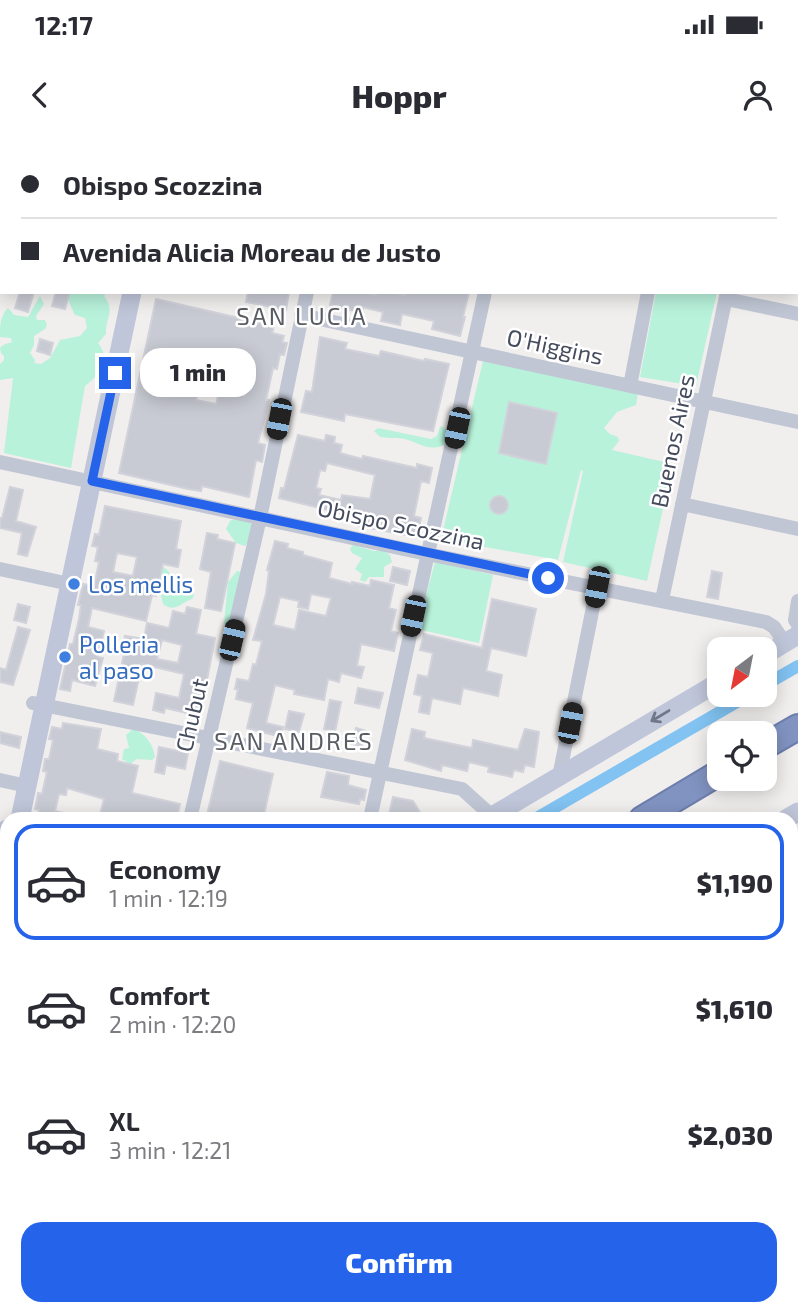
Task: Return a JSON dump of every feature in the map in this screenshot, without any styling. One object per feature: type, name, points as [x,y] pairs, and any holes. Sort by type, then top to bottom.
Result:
[{"type":"highway","points":[[777,739],[798,727]]},
{"type":"highway","points":[[654,812],[707,780]]},
{"type":"main road","points":[[87,480],[121,294]]},
{"type":"main road","points":[[10,812],[15,784],[39,704],[87,480],[132,294]]},
{"type":"main road","points":[[499,812],[707,689]]},
{"type":"main road","points":[[15,784],[19,812]]},
{"type":"street","name":"Chubut","points":[[192,812],[260,517],[306,294]]},
{"type":"street","points":[[371,812],[485,294]]},
{"type":"street","points":[[630,386],[648,294]]},
{"type":"street","points":[[727,295],[798,314]]},
{"type":"street","name":"Buenos Aires","points":[[662,600],[727,295]]},
{"type":"street","name":"O'Higgins","points":[[301,315],[798,422]]},
{"type":"street","name":"Obispo Scozzina","points":[[0,462],[427,554],[766,622],[791,639]]},
{"type":"street","points":[[682,504],[798,529]]},
{"type":"street","points":[[0,569],[65,583]]},
{"type":"street","points":[[559,777],[597,587]]},
{"type":"street","points":[[798,601],[795,620],[798,625]]},
{"type":"street","points":[[39,704],[462,789],[485,812]]},
{"type":"green space","points":[[69,294],[105,294],[110,310],[106,334],[98,343],[104,361],[99,372],[85,386],[71,468],[4,453],[13,378],[0,380],[0,364],[4,356],[0,348],[12,342],[11,338],[0,337],[5,311],[8,308],[14,315],[28,317],[40,296],[44,304],[36,316],[37,320],[45,320],[47,325],[34,336],[30,353],[34,363],[41,364],[50,358],[60,340],[80,336],[87,328],[85,318],[75,315],[69,302]]},
{"type":"green space","points":[[656,294],[717,294],[696,386],[640,377]]},
{"type":"green space","points":[[483,361],[638,393],[636,405],[617,412],[604,428],[618,437],[619,441],[612,450],[673,464],[647,581],[563,562],[583,471],[581,470],[558,560],[441,539]]},
{"type":"green space","points":[[442,426],[447,431],[449,441],[436,447],[423,446],[405,439],[380,437],[374,431],[378,428],[431,439],[437,436]]},
{"type":"green space","points":[[239,517],[252,524],[251,538],[245,546],[236,543],[226,529],[230,521]]},
{"type":"green space","points":[[353,545],[384,551],[390,555],[392,562],[384,567],[384,577],[369,577],[365,582],[360,580],[362,574],[355,569],[362,558],[352,553],[350,549]]},
{"type":"green space","points":[[435,562],[493,575],[479,643],[417,629]]},
{"type":"green space","points":[[161,566],[189,588],[194,595],[192,599],[171,608],[163,604],[159,587],[162,578]]},
{"type":"green space","points":[[237,571],[242,572],[231,626],[227,628],[224,624],[228,582]]},
{"type":"green space","points":[[133,729],[145,736],[150,744],[155,757],[152,760],[137,759],[130,764],[122,759],[124,749],[129,748],[126,735]]},
{"type":"building","points":[[19,294],[33,294],[28,312],[15,308]]},
{"type":"building","points":[[55,294],[69,294],[65,309],[52,306]]},
{"type":"building","points":[[248,294],[289,294],[286,310],[246,302]]},
{"type":"building","points":[[333,294],[469,294],[460,336],[432,329],[434,321],[402,314],[400,325],[381,321],[383,312],[363,307],[362,313],[330,305]]},
{"type":"building","points":[[156,299],[274,326],[272,333],[284,336],[282,342],[287,343],[284,355],[280,354],[277,369],[273,368],[266,400],[269,400],[258,443],[265,445],[262,462],[256,460],[249,497],[202,486],[201,491],[188,489],[119,473]],"holes":[[[159,352],[184,357],[179,380],[154,375]],[[205,362],[250,372],[245,395],[220,390],[216,404],[196,400]]]},
{"type":"building","points":[[320,337],[347,343],[345,349],[379,356],[381,351],[449,364],[433,431],[345,414],[344,421],[301,412],[306,391],[312,392]]},
{"type":"building","points":[[40,339],[53,343],[50,355],[37,351]]},
{"type":"building","points":[[509,402],[557,413],[546,464],[499,453]]},
{"type":"building","points":[[298,435],[325,441],[326,435],[335,437],[334,443],[342,445],[340,453],[362,459],[363,456],[417,468],[417,464],[432,468],[429,483],[421,481],[414,516],[421,518],[417,537],[359,526],[351,523],[352,516],[279,498],[281,488],[284,489]],"holes":[[[327,463],[375,475],[370,499],[342,495],[341,500],[319,495],[321,489],[316,488],[320,470],[325,471]]]},
{"type":"building","points":[[10,487],[23,490],[16,521],[36,527],[27,556],[18,554],[22,533],[0,528],[0,518]]},
{"type":"building","points":[[499,496],[505,499],[508,505],[505,511],[499,514],[493,511],[490,505],[493,499]]},
{"type":"building","points":[[105,506],[181,521],[176,549],[181,550],[178,567],[163,564],[156,596],[152,595],[146,621],[92,608],[88,627],[104,631],[98,657],[103,658],[95,686],[72,680],[70,691],[60,689],[70,644],[73,644],[79,619],[81,605],[78,605],[83,584],[94,586],[99,562],[95,561],[98,547],[92,546],[95,534],[99,535]],"holes":[[[117,553],[137,557],[133,576],[113,572]]]},
{"type":"building","points":[[207,533],[218,535],[217,539],[235,543],[221,611],[205,608],[211,572],[200,569]]},
{"type":"building","points":[[275,541],[288,544],[287,548],[303,552],[303,555],[332,563],[329,578],[370,586],[371,580],[394,585],[389,608],[396,610],[391,631],[398,633],[394,651],[361,644],[357,666],[364,667],[361,678],[341,673],[339,682],[328,679],[324,700],[294,694],[295,690],[275,685],[266,723],[283,727],[281,737],[247,728],[253,703],[236,699],[238,689],[235,689],[237,679],[249,681],[253,664],[256,665],[262,641],[253,640],[266,594],[267,570]],"holes":[[[311,594],[331,598],[326,616],[299,610],[295,630],[273,625],[280,597],[299,601],[298,607],[308,609]]]},
{"type":"building","points":[[393,567],[410,571],[407,585],[390,581]]},
{"type":"building","points":[[712,571],[722,573],[718,599],[707,597]]},
{"type":"building","points":[[492,599],[536,609],[526,656],[491,648],[486,671],[502,675],[498,696],[463,688],[460,704],[432,698],[429,714],[419,712],[422,696],[414,694],[418,675],[428,677],[433,653],[420,650],[424,634],[482,648]]},
{"type":"building","points":[[18,604],[30,607],[26,623],[14,620]]},
{"type":"building","points":[[187,607],[201,610],[196,634],[215,638],[200,716],[165,708],[164,713],[153,710],[156,693],[179,698],[184,674],[142,664],[133,705],[114,701],[125,636],[144,639],[147,623],[169,628],[173,611],[185,614]],"holes":[[[162,640],[182,645],[178,663],[157,659]]]},
{"type":"building","points":[[18,627],[30,630],[13,685],[0,682],[0,668],[6,670]]},
{"type":"building","points":[[358,688],[383,693],[379,708],[355,703]]},
{"type":"building","points":[[330,700],[341,702],[335,732],[324,729]]},
{"type":"building","points":[[289,711],[304,714],[299,732],[285,729]]},
{"type":"building","points":[[63,723],[101,729],[97,749],[118,754],[117,761],[138,766],[132,793],[180,804],[178,812],[101,812],[104,799],[67,788],[66,795],[59,794],[55,811],[59,812],[39,812],[35,809],[47,772],[43,771],[53,740],[49,739],[52,727],[62,729]]},
{"type":"building","points":[[356,728],[366,731],[362,746],[351,744]]},
{"type":"building","points":[[412,729],[425,732],[424,738],[472,748],[473,740],[518,750],[525,729],[539,732],[534,767],[525,765],[523,772],[514,770],[512,777],[488,772],[489,767],[469,762],[467,771],[442,765],[441,771],[405,760]]},
{"type":"building","points":[[0,732],[21,737],[19,748],[0,743]]},
{"type":"building","points":[[159,747],[188,753],[185,769],[166,765],[164,774],[155,772]]},
{"type":"building","points":[[220,761],[273,774],[265,812],[208,812]]},
{"type":"building","points":[[327,772],[349,776],[348,785],[366,790],[364,800],[360,799],[359,804],[321,797]]},
{"type":"building","points":[[393,797],[413,801],[420,812],[390,812]]},
{"type":"waterway","points":[[777,678],[798,666]]},
{"type":"waterway","points":[[547,812],[728,707]]},
{"type":"place","name":"Los mellis","points":[[74,584]]},
{"type":"place","name":"Polleria al paso","points":[[65,657]]},
{"type":"district","name":"SAN LUCIA","points":[[302,315]]},
{"type":"district","name":"SAN ANDRES","points":[[294,740]]},
{"type":"route","points":[[115,373],[92,481],[548,578]]}]
